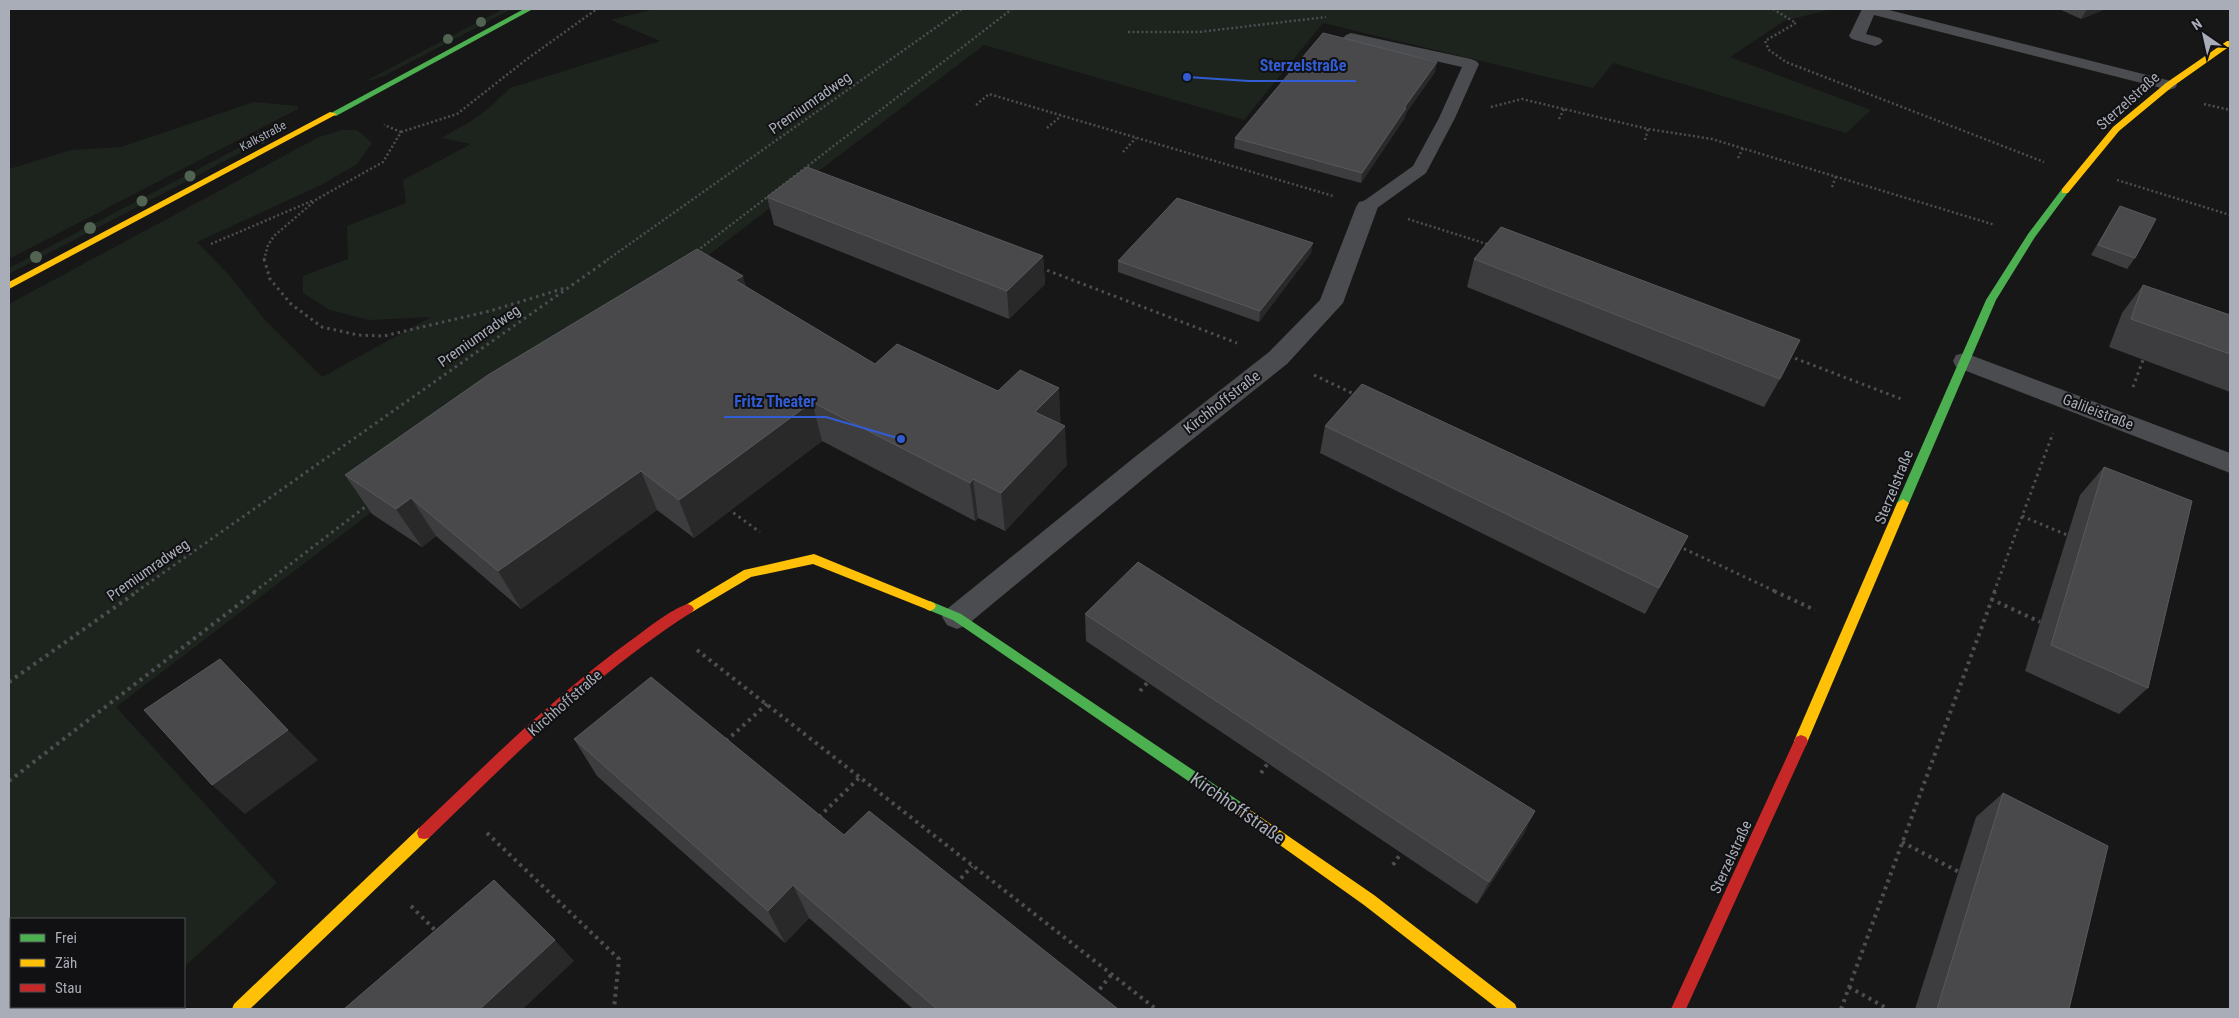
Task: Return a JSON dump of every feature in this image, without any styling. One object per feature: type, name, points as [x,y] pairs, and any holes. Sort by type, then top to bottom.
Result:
[{"type":"street","name":"Kalkstraße","points":[[9,286],[529,9]]},
{"type":"street","name":"Sterzelstraße","points":[[1678,1009],[1852,628],[1940,414],[1991,300],[2031,236],[2081,170],[2116,129],[2169,84],[2230,44]]},
{"type":"street","name":"Kirchhoffstraße","points":[[957,617],[1145,463],[1278,358],[1331,303],[1367,207]]},
{"type":"street","name":"Galileistraße","points":[[1965,361],[2230,463]]},
{"type":"street","name":"Kirchhoffstraße","points":[[239,1009],[570,695],[663,623],[748,573],[814,559],[957,617],[1234,805],[1361,894],[1510,1009]]},
{"type":"lane","points":[[1875,41],[1856,36],[1869,9],[2169,84]]},
{"type":"lane","points":[[1351,38],[1471,64],[1447,118],[1420,169],[1367,207]]},
{"type":"path","points":[[211,244],[317,199],[383,162],[401,132],[457,114],[526,58],[597,9]]},
{"type":"path","name":"Premiumradweg","points":[[9,682],[962,9]]},
{"type":"path","points":[[692,255],[1012,9]]},
{"type":"path","points":[[1772,9],[1796,23],[1765,41],[1769,50],[1786,62],[2081,170],[2230,215]]},
{"type":"path","points":[[1128,32],[1199,32],[1329,16]]},
{"type":"path","points":[[976,105],[989,94],[1499,248]]},
{"type":"path","points":[[1447,118],[1522,99],[1648,129],[1712,138],[2031,236]]},
{"type":"path","points":[[346,108],[401,132]]},
{"type":"path","points":[[1559,120],[1564,109]]},
{"type":"path","points":[[1048,128],[1061,116]]},
{"type":"path","points":[[1645,140],[1648,129]]},
{"type":"path","points":[[1123,152],[1136,138]]},
{"type":"path","points":[[1738,158],[1743,148]]},
{"type":"path","points":[[1832,187],[1836,176]]},
{"type":"path","points":[[317,199],[274,236],[264,255],[265,266],[270,279],[291,304],[322,327],[358,335],[384,336],[490,311],[568,287]]},
{"type":"path","points":[[1032,265],[1278,358],[1363,398]]},
{"type":"path","points":[[1785,354],[1940,414]]},
{"type":"path","points":[[1841,1009],[2065,400]]},
{"type":"path","points":[[9,781],[371,502]]},
{"type":"path","points":[[724,506],[762,533],[748,573]]},
{"type":"path","points":[[2022,516],[2067,535]]},
{"type":"path","points":[[1677,545],[1852,628]]},
{"type":"path","points":[[1991,600],[2040,622]]},
{"type":"path","points":[[663,623],[1156,1009]]},
{"type":"path","points":[[721,745],[767,704]]},
{"type":"path","points":[[814,822],[860,777]]},
{"type":"path","points":[[456,803],[619,959],[614,1009]]},
{"type":"path","points":[[1902,842],[1959,872]]},
{"type":"path","points":[[949,891],[972,866]]},
{"type":"path","points":[[412,907],[439,935]]},
{"type":"path","points":[[1089,1002],[1112,974]]},
{"type":"path","points":[[1849,987],[1888,1009]]},
{"type":"shaded area","points":[[503,9],[512,9],[384,76],[364,82]]},
{"type":"shaded area","points":[[654,9],[1832,9],[1784,21],[1730,57],[1871,110],[1846,133],[1613,63],[1593,88],[1323,23],[1244,120],[984,45],[116,707],[277,883],[185,966],[185,918],[10,918],[10,1008],[9,304],[319,137],[341,130],[357,130],[372,143],[357,164],[321,185],[197,242],[230,276],[265,320],[322,377],[431,317],[369,320],[330,310],[303,293],[303,276],[348,259],[347,226],[406,203],[403,180],[471,144],[441,138],[488,109],[510,88],[660,41],[611,20]]},
{"type":"shaded area","points":[[254,102],[298,106],[298,109],[9,259],[9,169],[71,150],[121,147]]},
{"type":"shaded area","points":[[292,120],[271,137],[9,274],[9,268]]},
{"type":"shaded area","points":[[10,1008],[138,1008],[136,1009]]},
{"type":"building","points":[[1323,33],[1437,62],[1404,108],[1406,108],[1362,173],[1235,138]]},
{"type":"building","points":[[807,167],[1043,256],[1007,291],[767,197]]},
{"type":"building","points":[[1177,198],[1313,243],[1260,311],[1118,261]]},
{"type":"building","points":[[2120,206],[2156,219],[2135,258],[2098,245]]},
{"type":"building","points":[[1501,227],[1800,340],[1780,379],[1474,259]]},
{"type":"building","points":[[697,249],[743,276],[735,280],[875,364],[897,344],[998,391],[1020,370],[1059,388],[1035,412],[1065,426],[1001,493],[973,479],[970,483],[812,402],[679,500],[641,471],[498,571],[411,498],[396,509],[345,475],[488,375]]},
{"type":"building","points":[[2143,285],[2230,315],[2230,354],[2131,319]]},
{"type":"building","points":[[1362,384],[1688,536],[1659,588],[1325,426]]},
{"type":"building","points":[[2104,467],[2192,501],[2148,688],[2051,645]]},
{"type":"building","points":[[1138,562],[1535,811],[1489,882],[1085,614]]},
{"type":"building","points":[[220,659],[288,730],[212,785],[144,710]]},
{"type":"building","points":[[651,677],[844,835],[869,811],[1118,1009],[937,1009],[793,885],[768,911],[574,739]]},
{"type":"building","points":[[2003,793],[2108,846],[2069,1009],[1937,1009]]},
{"type":"building","points":[[494,880],[555,940],[480,1009],[344,1009]]},
{"type":"traffic: fast","points":[[333,114],[529,9]]},
{"type":"traffic: fast","points":[[1903,503],[1991,300],[2031,236],[2065,191]]},
{"type":"traffic: fast","points":[[930,606],[957,617],[1240,809]]},
{"type":"traffic: slow","points":[[2065,191],[2116,129],[2169,85],[2230,43]]},
{"type":"traffic: slow","points":[[9,286],[333,114]]},
{"type":"traffic: slow","points":[[1801,741],[1903,503]]},
{"type":"traffic: slow","points":[[688,609],[748,573],[814,559],[930,606]]},
{"type":"traffic: slow","points":[[1240,809],[1369,900],[1510,1009]]},
{"type":"traffic: slow","points":[[239,1009],[424,833]]},
{"type":"traffic: jam","points":[[424,833],[518,743],[583,685],[652,632],[688,609]]},
{"type":"traffic: jam","points":[[1678,1009],[1801,741]]},
{"type":"place","name":"Sterzelstraße","points":[[1187,77]]},
{"type":"place","name":"Fritz Theater","points":[[901,439]]}]
